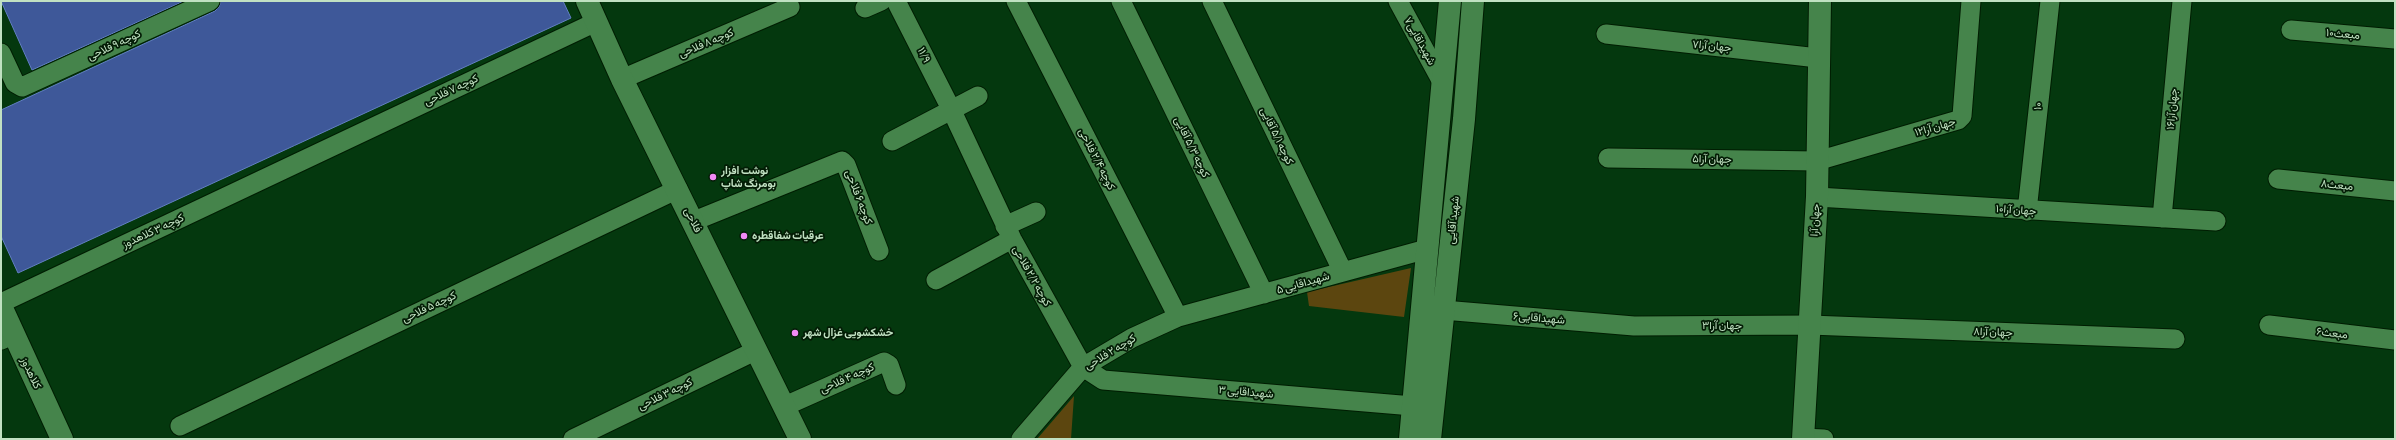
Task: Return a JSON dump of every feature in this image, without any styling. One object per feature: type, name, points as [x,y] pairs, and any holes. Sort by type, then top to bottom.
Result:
[{"type":"street","name":"کوچه ۹ فلاحی","points":[[1,53],[18,86],[22,87],[210,1]]},
{"type":"street","name":"فلاحی","points":[[587,1],[622,79],[694,221],[800,439]]},
{"type":"street","name":"۱۱/۹","points":[[896,1],[951,109],[1008,233]]},
{"type":"street","name":"کوچه ۲/۴ فلاحی","points":[[1016,1],[1178,317]]},
{"type":"street","name":"کوچه ۵/۳ آقایی","points":[[1121,1],[1264,294]]},
{"type":"street","name":"کوچه ۵/۱ آقایی","points":[[1212,1],[1343,272]]},
{"type":"street","name":"شهیداقایی۷","points":[[1398,1],[1442,82]]},
{"type":"street","name":"شهید آقایی","points":[[1410,439],[1450,1]]},
{"type":"street","name":"شهید آقایی","points":[[1430,439],[1464,119],[1473,1]]},
{"type":"street","name":"جهان آرا","points":[[1810,439],[1810,325],[1816,197],[1820,1]]},
{"type":"street","name":"جهان آرا۱۲","points":[[1817,161],[1961,119],[1971,1]]},
{"type":"street","name":"۱۰","points":[[2027,211],[2050,1]]},
{"type":"street","name":"جهان آرا۱۶","points":[[2162,218],[2182,1]]},
{"type":"street","name":"کوچه ۸ فلاحی","points":[[622,79],[790,7]]},
{"type":"street","name":"کوچه ۷ فلاحی","points":[[306,159],[596,22]]},
{"type":"street","name":"مبعث۱۰","points":[[2291,30],[2395,39]]},
{"type":"street","name":"جهان آرا۷","points":[[1606,34],[1818,58]]},
{"type":"street","points":[[892,141],[978,96]]},
{"type":"street","name":"جهان آرا۵","points":[[1608,158],[1817,161]]},
{"type":"street","name":"کوچه ۳ کلاهدوز","points":[[1,305],[306,159]]},
{"type":"street","name":"کوچه ۶ فلاحی","points":[[694,221],[842,161],[846,165],[879,251]]},
{"type":"street","name":"مبعث۸","points":[[2278,179],[2395,190]]},
{"type":"street","name":"کوچه ۵ فلاحی","points":[[180,426],[678,189]]},
{"type":"street","name":"جهان آرا۱۰","points":[[1816,197],[2027,211],[2216,220]]},
{"type":"street","points":[[1008,233],[1036,212]]},
{"type":"street","name":"کوچه ۲/۲ فلاحی","points":[[936,280],[1008,233],[1083,367]]},
{"type":"street","name":"۵ شهیداقایی","points":[[1178,317],[1427,249]]},
{"type":"street","name":"کلاهدوز","points":[[1,305],[7,337],[62,439]]},
{"type":"street","name":"شهیداقایی۶","points":[[1444,310],[1634,326]]},
{"type":"street","name":"کوچه ۲ فلاحی","points":[[1021,439],[1083,367],[1132,338],[1178,317]]},
{"type":"street","name":"جهان آرا۳","points":[[1634,326],[1810,325]]},
{"type":"street","name":"جهان آرا۸","points":[[1810,325],[2175,339]]},
{"type":"street","name":"مبعث۶","points":[[2268,325],[2395,340]]},
{"type":"street","name":"کوچه ۳ فلاحی","points":[[573,439],[757,350]]},
{"type":"street","name":"کوچه ۴ فلاحی","points":[[785,406],[884,362],[889,365],[896,385]]},
{"type":"street","name":"۳ شهیداقایی","points":[[1083,367],[1103,380],[1413,406]]},
{"type":"shaded area","points":[[1411,268],[1404,317],[1309,306],[1307,292]]},
{"type":"shaded area","points":[[1074,396],[1071,439],[1037,439]]},
{"type":"building","points":[[1,1],[184,1],[32,70]]},
{"type":"building","points":[[221,1],[563,1],[571,18],[18,273],[1,236],[1,110],[215,11],[219,7]]},
{"type":"place","name":"نوشت افزار بومرنگ شاپ","points":[[713,177]]},
{"type":"place","name":"عرقیات شفاقطره","points":[[744,236]]},
{"type":"place","name":"خشکشویی غزال شهر","points":[[795,333]]}]
